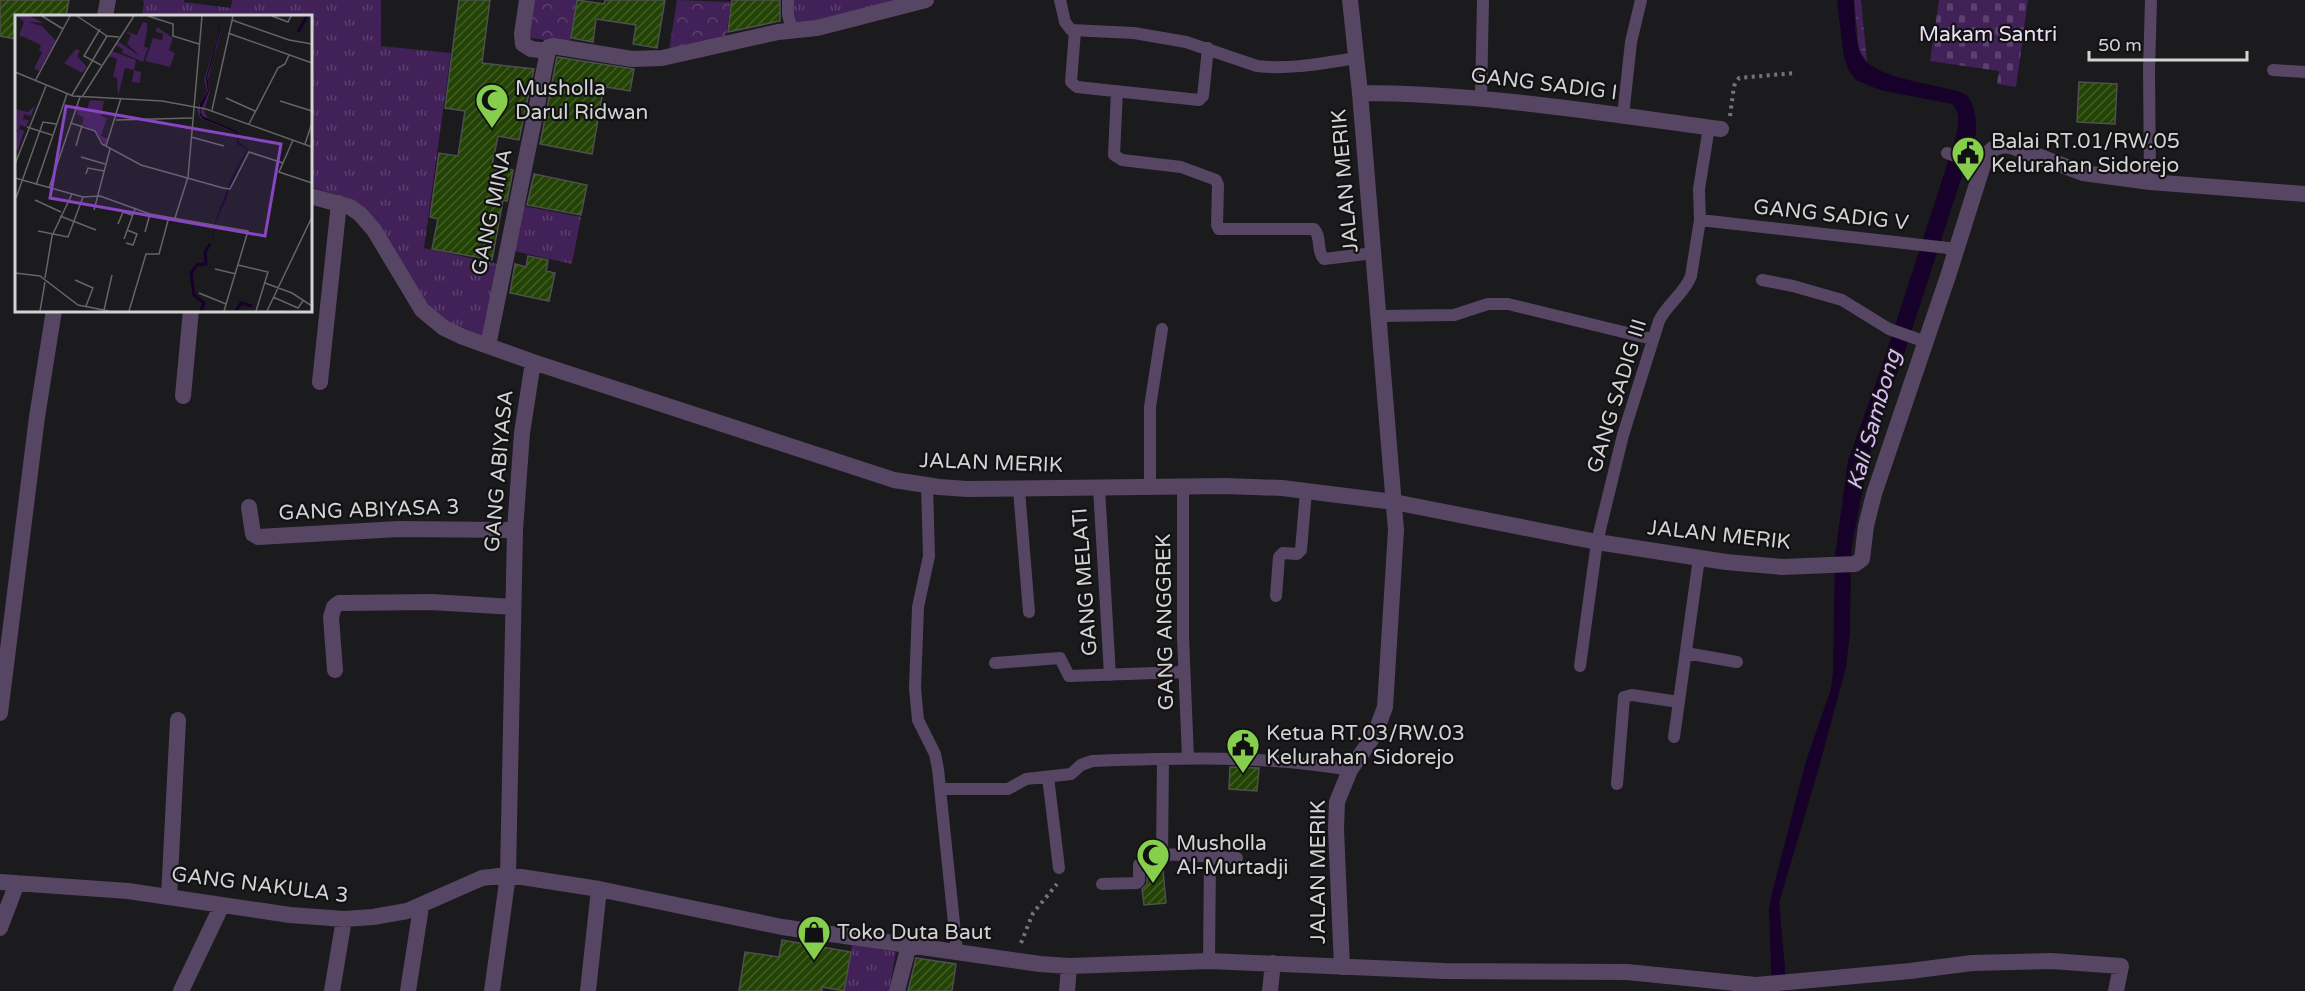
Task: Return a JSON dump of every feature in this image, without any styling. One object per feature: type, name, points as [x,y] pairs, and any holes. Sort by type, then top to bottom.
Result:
[{"type":"street","points":[[105,15],[108,0]]},
{"type":"street","points":[[527,0],[522,34],[523,44],[531,49],[548,51],[549,47],[553,46],[624,58],[654,59],[792,30],[825,26],[926,0]]},
{"type":"street","name":"JALAN MERIK","points":[[1342,967],[1336,815],[1340,792],[1350,770],[1376,734],[1385,707],[1395,545],[1394,502],[1374,253],[1350,0]]},
{"type":"street","name":"GANG MINA","points":[[488,346],[548,51]]},
{"type":"street","name":"GANG SADIG I","points":[[1360,93],[1481,98],[1715,128]]},
{"type":"street","points":[[1921,340],[1978,164],[1993,148],[2007,145],[2076,172],[2150,182],[2305,195]]},
{"type":"street","points":[[312,196],[339,203],[355,210],[369,223],[413,296],[429,317],[444,328],[533,362]]},
{"type":"street","points":[[320,382],[339,203]]},
{"type":"street","points":[[0,713],[37,417],[54,312]]},
{"type":"street","points":[[183,396],[191,312]]},
{"type":"street","name":"JALAN MERIK","points":[[533,362],[872,474],[927,485],[967,489],[1019,490],[1183,486],[1306,491],[1394,502],[1597,542],[1699,558],[1782,567],[1855,564],[1862,559],[1866,526],[1874,494],[1921,340]]},
{"type":"street","name":"GANG ABIYASA","points":[[492,991],[508,875],[515,530],[522,433],[533,362]]},
{"type":"street","name":"GANG ABIYASA 3","points":[[249,507],[252,531],[258,537],[399,529],[515,530]]},
{"type":"street","points":[[335,670],[331,617],[334,607],[339,603],[430,602],[513,607]]},
{"type":"street","points":[[169,897],[178,720]]},
{"type":"street","name":"GANG NAKULA 3","points":[[0,882],[95,888],[344,919],[393,915],[421,907],[482,878],[508,875],[599,889],[782,927],[1016,961],[1069,966],[1209,961],[1444,971],[1627,972],[1756,985],[1972,963],[2051,961],[2121,966],[2116,991]]},
{"type":"street","points":[[0,928],[18,883]]},
{"type":"street","points":[[588,991],[599,889]]},
{"type":"street","points":[[181,991],[222,905]]},
{"type":"street","points":[[408,991],[421,907]]},
{"type":"street","points":[[332,991],[344,919]]},
{"type":"street","points":[[897,991],[909,945]]},
{"type":"street","points":[[1270,991],[1273,963]]},
{"type":"street","points":[[1067,991],[1069,966]]},
{"type":"lane","points":[[788,0],[788,15],[792,30]]},
{"type":"lane","points":[[1060,0],[1066,26],[1075,31],[1134,33],[1208,48],[1267,67],[1300,66],[1357,58]]},
{"type":"lane","points":[[1481,98],[1483,0]]},
{"type":"lane","points":[[1623,116],[1631,39],[1641,0]]},
{"type":"lane","points":[[2150,182],[2151,0]]},
{"type":"lane","points":[[1075,31],[1072,84],[1117,91],[1200,99],[1203,96],[1208,48]]},
{"type":"lane","points":[[2273,70],[2305,72]]},
{"type":"lane","points":[[1117,91],[1114,154],[1122,160],[1181,167],[1215,179],[1218,185],[1217,225],[1219,230],[1314,229],[1318,233],[1320,255],[1324,259],[1374,253]]},
{"type":"lane","name":"GANG SADIG III","points":[[1580,666],[1597,542],[1623,435],[1663,314],[1690,279],[1701,220],[1699,189],[1715,128]]},
{"type":"lane","points":[[1947,153],[1978,164]]},
{"type":"lane","name":"GANG SADIG V","points":[[1701,220],[1950,248]]},
{"type":"lane","points":[[1762,280],[1842,300],[1889,329],[1921,340]]},
{"type":"lane","points":[[1379,316],[1454,315],[1488,304],[1508,304],[1653,339]]},
{"type":"lane","points":[[1150,487],[1150,407],[1162,329]]},
{"type":"lane","points":[[927,485],[929,556],[918,607],[915,688],[918,720],[935,754],[957,952]]},
{"type":"lane","name":"GANG ANGGREK","points":[[1183,486],[1184,672],[1188,758]]},
{"type":"lane","name":"GANG MELATI","points":[[1099,488],[1110,675]]},
{"type":"lane","points":[[1019,490],[1029,612]]},
{"type":"lane","points":[[1276,596],[1279,557],[1283,553],[1297,554],[1301,550],[1306,491]]},
{"type":"lane","points":[[1674,737],[1699,558]]},
{"type":"lane","points":[[1686,653],[1737,662]]},
{"type":"lane","points":[[995,663],[1058,658],[1063,661],[1069,676],[1184,672]]},
{"type":"lane","points":[[1617,784],[1624,697],[1632,694],[1679,702]]},
{"type":"lane","points":[[940,789],[1008,789],[1026,779],[1071,774],[1081,765],[1092,761],[1188,758],[1272,759],[1350,770]]},
{"type":"lane","points":[[1102,884],[1138,882],[1139,865],[1161,862],[1162,759]]},
{"type":"lane","points":[[1048,777],[1059,868]]},
{"type":"lane","points":[[1162,854],[1237,858]]},
{"type":"lane","points":[[1209,961],[1210,857]]},
{"type":"path","points":[[1715,128],[1729,126],[1734,86],[1739,78],[1795,73]]},
{"type":"path","points":[[1016,961],[1022,938],[1033,914],[1058,884],[1059,868]]},
{"type":"green space","points":[[141,0],[184,0],[184,2],[231,8],[232,0],[381,0],[381,46],[451,53],[424,248],[498,264],[483,339],[440,320],[348,199],[312,187],[312,15],[142,15],[144,1]]},
{"type":"green space","points":[[531,0],[576,0],[570,44],[525,37]]},
{"type":"green space","points":[[677,0],[731,2],[726,37],[669,50]]},
{"type":"green space","points":[[791,0],[899,0],[795,24]]},
{"type":"green space","points":[[1854,0],[1861,0],[1867,62],[1859,50]]},
{"type":"green space","name":"Makam Santri","points":[[1939,0],[2028,0],[2016,87],[1997,84],[1999,71],[1930,61]]},
{"type":"green space","points":[[523,206],[581,217],[572,264],[514,251]]},
{"type":"green space","points":[[852,945],[896,952],[889,991],[844,991]]},
{"type":"water","name":"Kali Sambong","points":[[1837,0],[1854,0],[1857,39],[1860,52],[1866,62],[1892,75],[1967,95],[1975,113],[1976,133],[1868,461],[1851,550],[1850,632],[1846,667],[1779,903],[1787,991],[1772,991],[1769,910],[1771,897],[1806,761],[1831,689],[1835,556],[1848,461],[1880,372],[1955,140],[1958,121],[1957,112],[1952,104],[1880,90],[1856,80],[1849,71],[1844,57]]},
{"type":"building","points":[[0,0],[69,0],[66,15],[15,15],[15,39],[0,36]]},
{"type":"building","points":[[459,0],[490,0],[482,63],[534,69],[519,140],[498,136],[492,165],[513,170],[507,201],[503,200],[492,260],[432,249],[438,219],[430,217],[439,153],[458,156],[465,111],[445,108]]},
{"type":"building","points":[[577,0],[604,4],[605,0],[665,0],[657,48],[633,44],[636,25],[596,19],[593,42],[571,38]]},
{"type":"building","points":[[732,0],[780,0],[780,21],[728,32]]},
{"type":"building","points":[[557,57],[634,69],[630,91],[606,87],[606,91],[603,91],[592,154],[540,144]]},
{"type":"building","points":[[2079,82],[2117,84],[2115,124],[2077,122]]},
{"type":"building","points":[[534,174],[587,185],[581,215],[527,205]]},
{"type":"building","points":[[528,256],[548,260],[546,271],[555,273],[549,301],[510,293],[515,264],[526,267]]},
{"type":"building","points":[[1230,767],[1259,768],[1257,791],[1229,789]]},
{"type":"building","name":"Musholla Al-Murtadji","points":[[1163,870],[1166,903],[1144,905],[1142,889],[1147,884],[1147,872]]},
{"type":"building","points":[[782,940],[851,952],[844,991],[822,987],[822,991],[739,991],[745,952],[779,957]]},
{"type":"building","points":[[916,958],[956,964],[952,991],[908,991]]},
{"type":"place","name":"Musholla Darul Ridwan","points":[[492,129]]},
{"type":"place","name":"Balai RT.01/RW.05 Kelurahan Sidorejo","points":[[1968,182]]},
{"type":"place","name":"Ketua RT.03/RW.03 Kelurahan Sidorejo","points":[[1243,774]]},
{"type":"place","name":"Musholla Al-Murtadji","points":[[1153,884]]},
{"type":"place","name":"Toko Duta Baut","points":[[814,961]]}]
